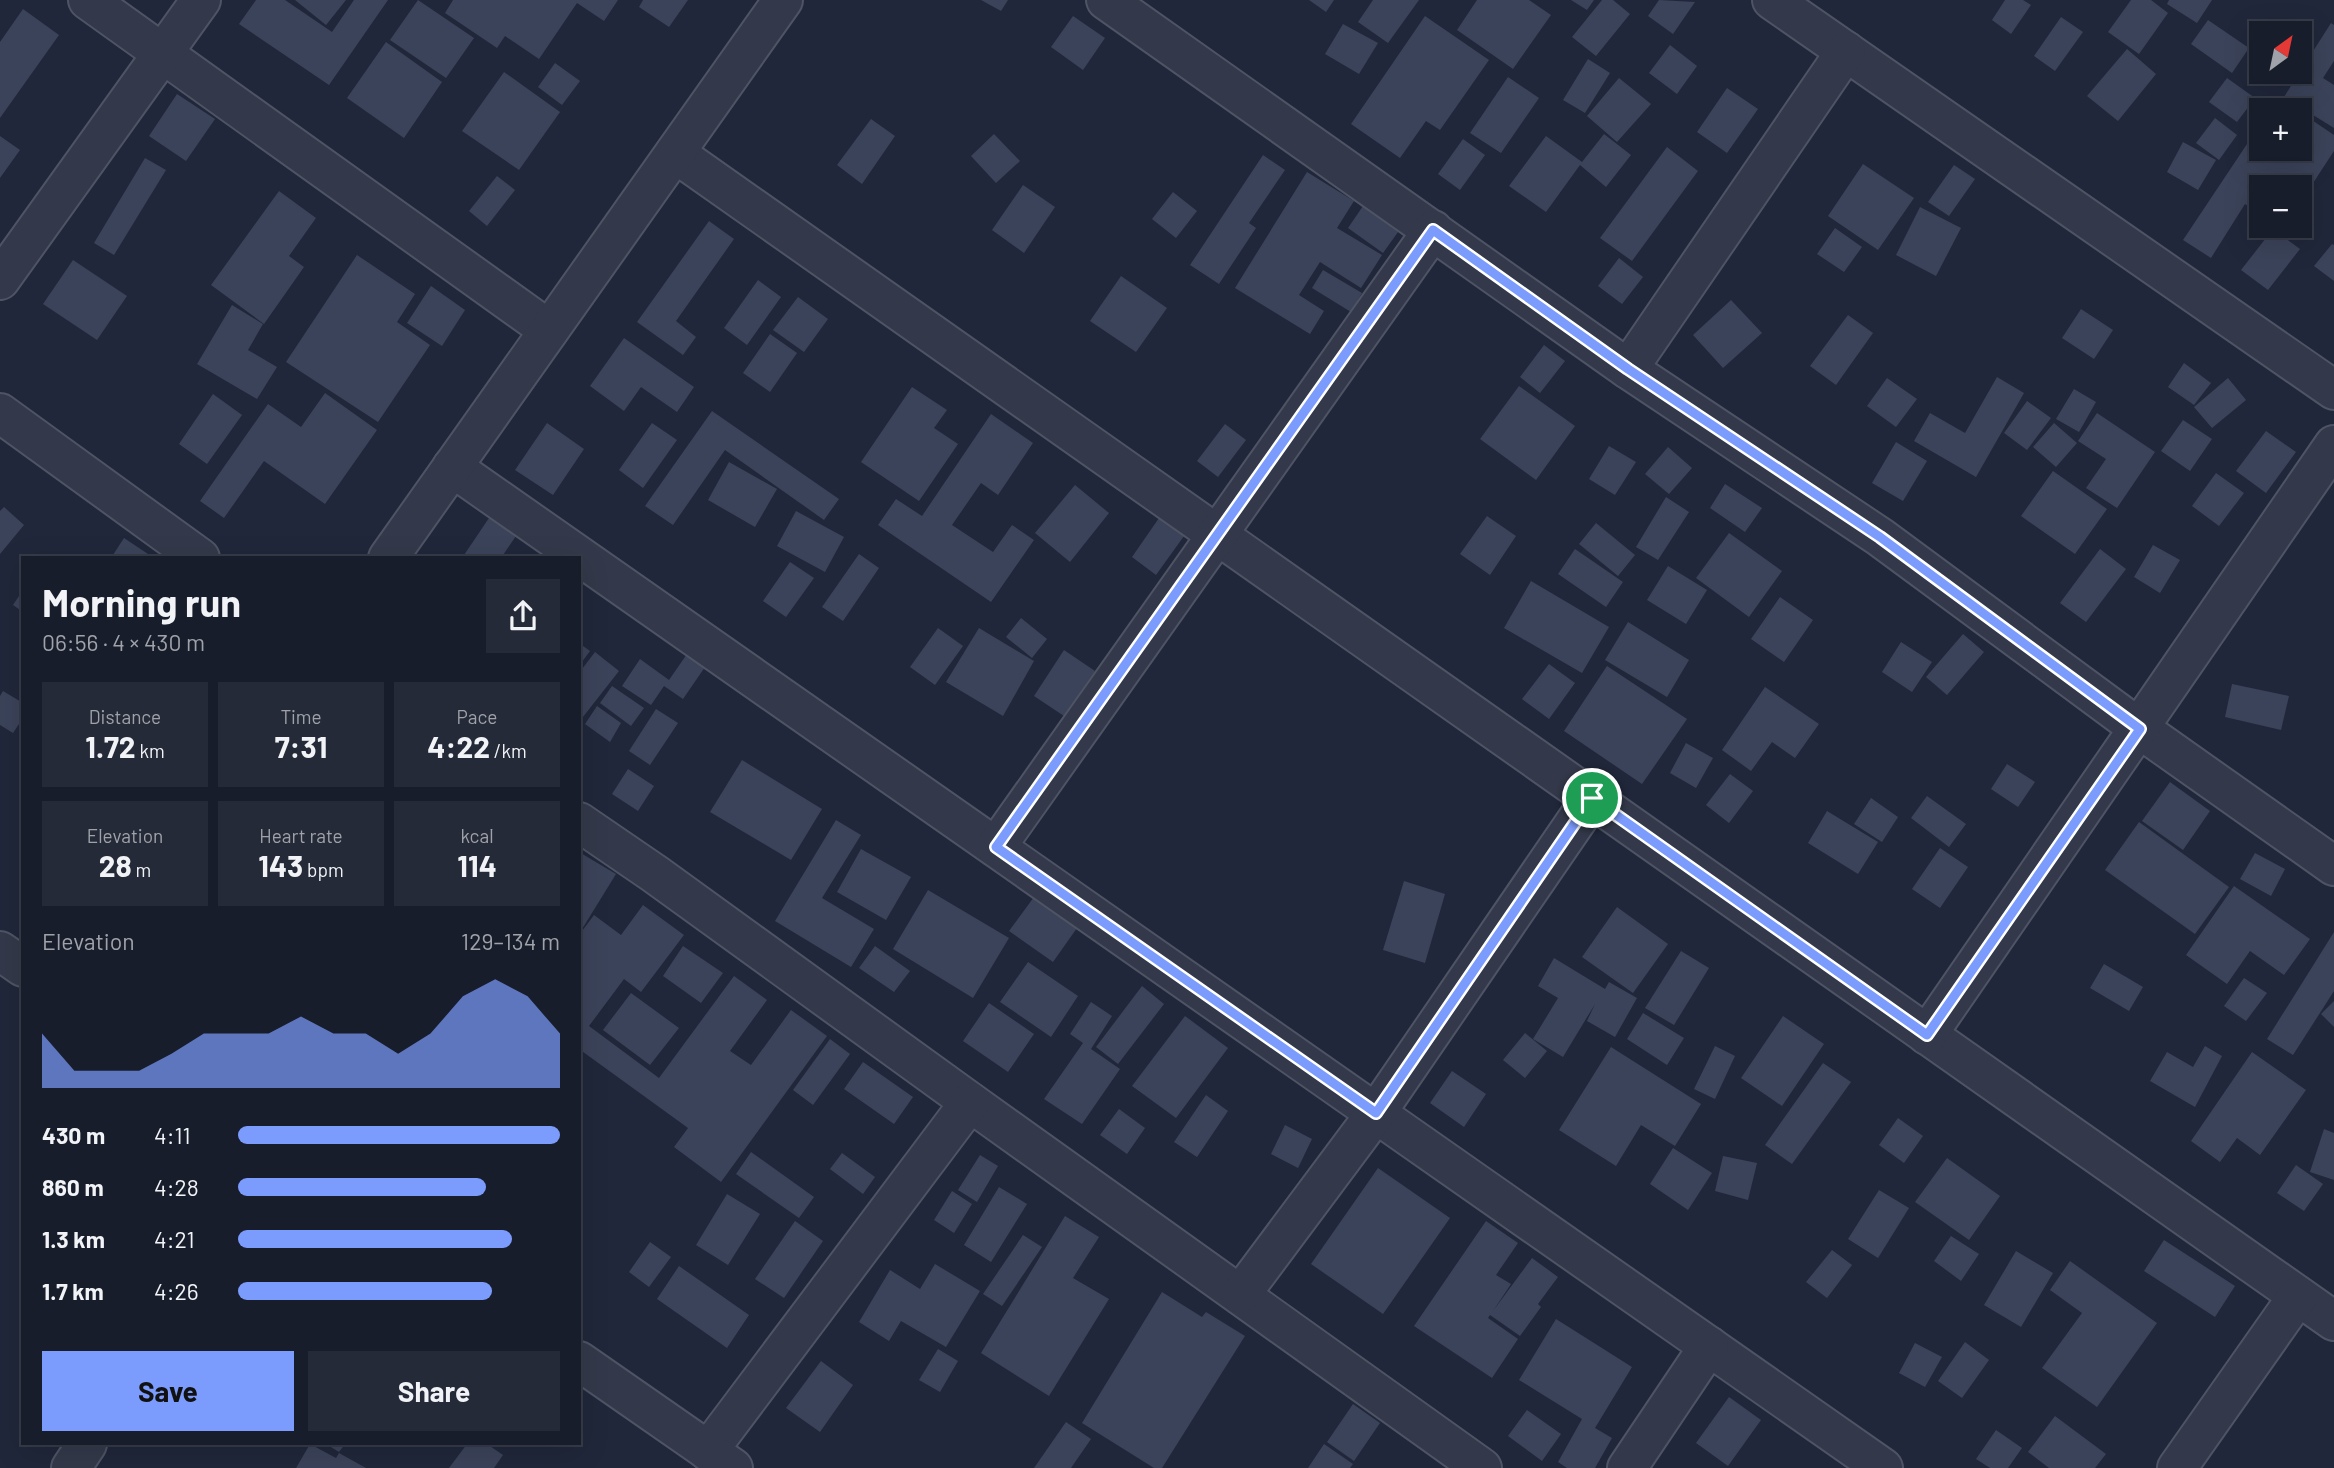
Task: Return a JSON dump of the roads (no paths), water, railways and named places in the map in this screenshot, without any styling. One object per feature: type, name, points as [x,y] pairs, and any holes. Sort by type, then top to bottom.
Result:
[{"type":"street","points":[[88,0],[549,330]]},
{"type":"street","points":[[0,280],[201,0]]},
{"type":"street","points":[[389,556],[783,0]]},
{"type":"street","points":[[1106,0],[1628,369],[1880,537],[2140,729],[2334,866]]},
{"type":"street","points":[[1772,0],[2334,390]]},
{"type":"street","points":[[1628,369],[1846,51]]},
{"type":"street","points":[[675,153],[2334,1321]]},
{"type":"street","points":[[996,847],[1433,230]]},
{"type":"street","points":[[0,414],[197,556]]},
{"type":"street","points":[[1927,1035],[2334,445]]},
{"type":"street","points":[[452,467],[579,556]]},
{"type":"street","points":[[581,557],[1883,1468]]},
{"type":"street","points":[[1241,1294],[1376,1113],[1592,798]]},
{"type":"street","points":[[581,823],[1482,1468]]},
{"type":"street","points":[[0,951],[21,966]]},
{"type":"street","points":[[581,1362],[721,1459],[970,1102]]},
{"type":"street","points":[[2177,1468],[2298,1296]]},
{"type":"street","points":[[1627,1468],[1709,1346]]},
{"type":"street","points":[[71,1468],[86,1445]]}]
